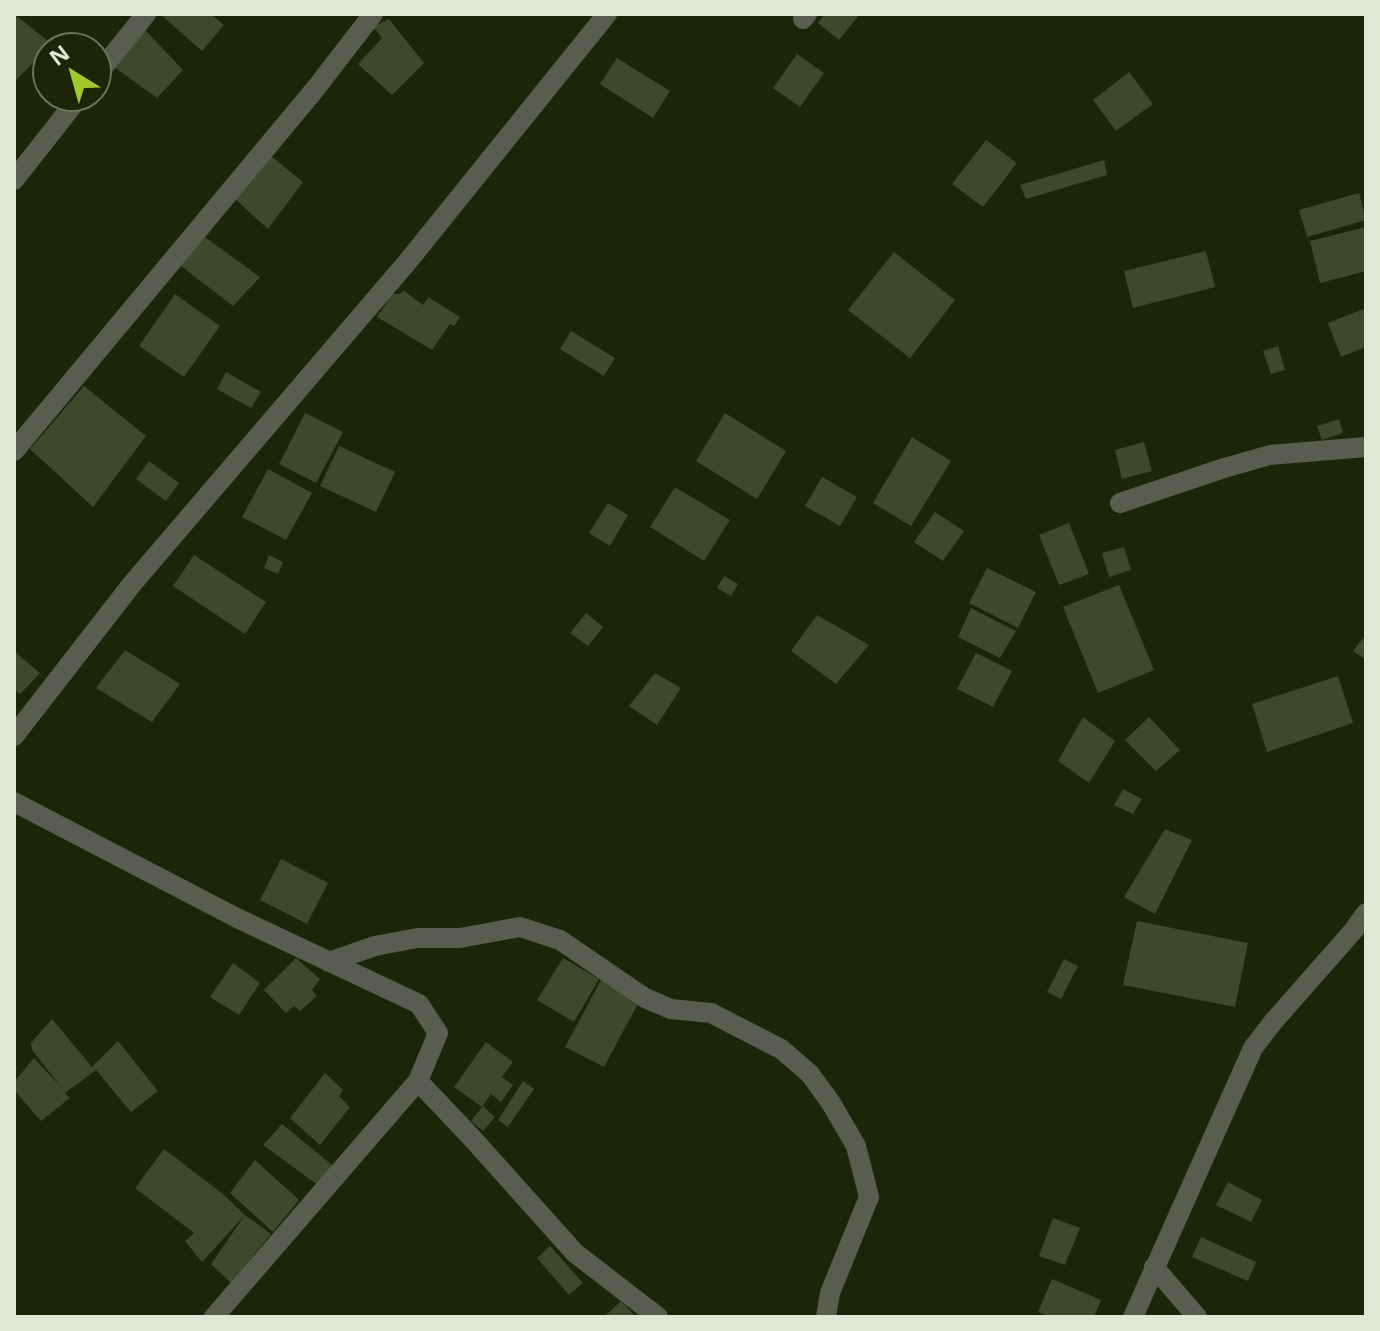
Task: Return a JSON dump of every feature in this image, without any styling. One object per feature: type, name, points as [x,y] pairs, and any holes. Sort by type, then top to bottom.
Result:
[{"type":"street","points":[[112,56],[146,14]]},
{"type":"street","points":[[14,451],[316,88],[373,14]]},
{"type":"street","points":[[14,736],[132,584],[409,260],[607,14]]},
{"type":"street","points":[[14,180],[67,112]]},
{"type":"street","points":[[1120,503],[1270,455],[1366,447]]},
{"type":"street","points":[[14,802],[237,918],[419,1004],[438,1033],[418,1081],[214,1317]]},
{"type":"street","points":[[1133,1317],[1253,1048],[1366,913]]},
{"type":"street","points":[[329,962],[375,946],[417,938],[460,938],[520,927],[560,940],[645,998],[671,1009],[711,1013],[781,1049],[810,1074],[831,1103],[856,1146],[869,1197],[830,1293],[826,1317]]},
{"type":"street","points":[[418,1081],[575,1253],[658,1317]]},
{"type":"street","points":[[1154,1267],[1197,1317]]},
{"type":"building","points":[[14,14],[37,32],[32,32],[32,64],[14,82]]},
{"type":"building","points":[[160,14],[211,14],[224,25],[202,51]]},
{"type":"building","points":[[825,14],[860,14],[839,40],[818,23]]},
{"type":"building","points":[[389,19],[424,63],[392,95],[358,64],[382,38],[373,27]]},
{"type":"building","points":[[143,28],[183,70],[157,98],[113,66]]},
{"type":"building","points":[[797,54],[824,73],[800,107],[773,88]]},
{"type":"building","points":[[617,58],[670,91],[653,118],[600,84]]},
{"type":"building","points":[[1129,72],[1153,104],[1116,131],[1093,100]]},
{"type":"building","points":[[986,140],[1017,163],[983,207],[952,184]]},
{"type":"building","points":[[271,156],[303,182],[268,229],[235,199]]},
{"type":"building","points":[[1104,160],[1107,175],[1026,199],[1020,185]]},
{"type":"building","points":[[1359,193],[1366,220],[1307,237],[1299,210]]},
{"type":"building","points":[[1366,227],[1366,271],[1320,283],[1310,241]]},
{"type":"building","points":[[202,235],[260,277],[233,306],[181,266]]},
{"type":"building","points":[[1206,251],[1215,287],[1133,308],[1124,271]]},
{"type":"building","points":[[894,252],[955,300],[910,358],[848,310]]},
{"type":"building","points":[[404,291],[423,305],[428,297],[460,317],[454,326],[450,324],[432,350],[377,317],[392,294]]},
{"type":"building","points":[[175,294],[220,326],[184,377],[139,346]]},
{"type":"building","points":[[1366,308],[1366,347],[1341,357],[1328,323]]},
{"type":"building","points":[[571,331],[615,358],[604,376],[560,349]]},
{"type":"building","points":[[1278,346],[1285,370],[1271,374],[1263,351]]},
{"type":"building","points":[[226,372],[261,392],[251,408],[217,389]]},
{"type":"building","points":[[84,386],[146,436],[93,507],[30,449]]},
{"type":"building","points":[[305,413],[343,432],[316,483],[279,464]]},
{"type":"building","points":[[725,413],[786,451],[757,499],[696,461]]},
{"type":"building","points":[[1339,419],[1343,433],[1322,440],[1317,426]]},
{"type":"building","points":[[912,437],[951,461],[911,526],[873,503]]},
{"type":"building","points":[[1144,442],[1152,471],[1122,479],[1115,450]]},
{"type":"building","points":[[339,446],[395,472],[376,512],[320,486]]},
{"type":"building","points":[[149,461],[179,483],[166,501],[136,479]]},
{"type":"building","points":[[268,469],[312,493],[286,540],[242,517]]},
{"type":"building","points":[[822,477],[857,497],[840,526],[805,506]]},
{"type":"building","points":[[675,487],[730,520],[704,561],[650,527]]},
{"type":"building","points":[[608,503],[628,515],[610,546],[589,533]]},
{"type":"building","points":[[935,512],[964,531],[943,561],[914,542]]},
{"type":"building","points":[[1069,523],[1089,574],[1059,585],[1039,535]]},
{"type":"building","points":[[1124,547],[1131,570],[1109,577],[1102,553]]},
{"type":"building","points":[[194,555],[266,602],[245,634],[173,586]]},
{"type":"building","points":[[269,555],[283,562],[278,574],[264,568]]},
{"type":"building","points":[[987,568],[1036,592],[1018,628],[969,603]]},
{"type":"building","points":[[724,576],[738,584],[731,596],[717,588]]},
{"type":"building","points":[[1119,585],[1154,670],[1098,693],[1063,607]]},
{"type":"building","points":[[971,608],[1016,631],[1000,658],[958,637]]},
{"type":"building","points":[[586,613],[603,627],[588,646],[570,633]]},
{"type":"building","points":[[817,615],[869,645],[836,684],[791,651]]},
{"type":"building","points":[[1366,634],[1366,660],[1353,651]]},
{"type":"building","points":[[125,650],[180,684],[152,722],[96,688]]},
{"type":"building","points":[[14,651],[40,673],[20,694],[14,690]]},
{"type":"building","points":[[976,653],[1012,671],[993,707],[957,689]]},
{"type":"building","points":[[655,673],[681,688],[657,725],[629,706]]},
{"type":"building","points":[[1338,676],[1353,723],[1267,752],[1252,704]]},
{"type":"building","points":[[1083,717],[1115,741],[1089,783],[1058,761]]},
{"type":"building","points":[[1149,717],[1180,750],[1156,771],[1125,740]]},
{"type":"building","points":[[1123,789],[1142,799],[1133,814],[1114,805]]},
{"type":"building","points":[[1165,829],[1192,840],[1155,914],[1124,897]]},
{"type":"building","points":[[281,859],[328,883],[307,924],[260,900]]},
{"type":"building","points":[[1137,921],[1248,943],[1235,1007],[1123,985]]},
{"type":"building","points":[[296,958],[320,979],[312,990],[317,996],[300,1011],[294,1006],[286,1013],[264,990]]},
{"type":"building","points":[[563,958],[599,979],[574,1022],[537,1000]]},
{"type":"building","points":[[1064,959],[1078,966],[1061,999],[1047,992]]},
{"type":"building","points":[[233,963],[260,983],[239,1015],[210,997]]},
{"type":"building","points":[[601,980],[640,1000],[604,1067],[565,1047]]},
{"type":"building","points":[[52,1019],[92,1067],[118,1041],[158,1091],[131,1112],[96,1070],[65,1093],[70,1098],[41,1121],[14,1090],[14,1082],[34,1058],[61,1087],[32,1050],[31,1043]]},
{"type":"building","points":[[486,1042],[513,1062],[502,1077],[513,1085],[501,1102],[491,1094],[482,1107],[454,1087]]},
{"type":"building","points":[[325,1073],[343,1090],[339,1096],[350,1107],[320,1145],[290,1118]]},
{"type":"building","points":[[523,1081],[534,1089],[508,1127],[498,1120]]},
{"type":"building","points":[[483,1106],[495,1117],[483,1131],[471,1121]]},
{"type":"building","points":[[282,1124],[336,1168],[319,1186],[263,1145]]},
{"type":"building","points":[[164,1149],[245,1215],[202,1262],[185,1241],[194,1233],[135,1188]]},
{"type":"building","points":[[255,1160],[299,1200],[273,1232],[230,1193]]},
{"type":"building","points":[[1228,1182],[1262,1200],[1251,1222],[1216,1205]]},
{"type":"building","points":[[245,1215],[271,1234],[231,1283],[211,1264]]},
{"type":"building","points":[[1053,1218],[1080,1228],[1065,1265],[1039,1256]]},
{"type":"building","points":[[1201,1237],[1256,1262],[1248,1281],[1192,1257]]},
{"type":"building","points":[[550,1246],[583,1283],[569,1295],[537,1258]]},
{"type":"building","points":[[1052,1279],[1101,1300],[1094,1317],[1050,1317],[1038,1312]]},
{"type":"building","points":[[621,1301],[636,1317],[604,1317]]}]
